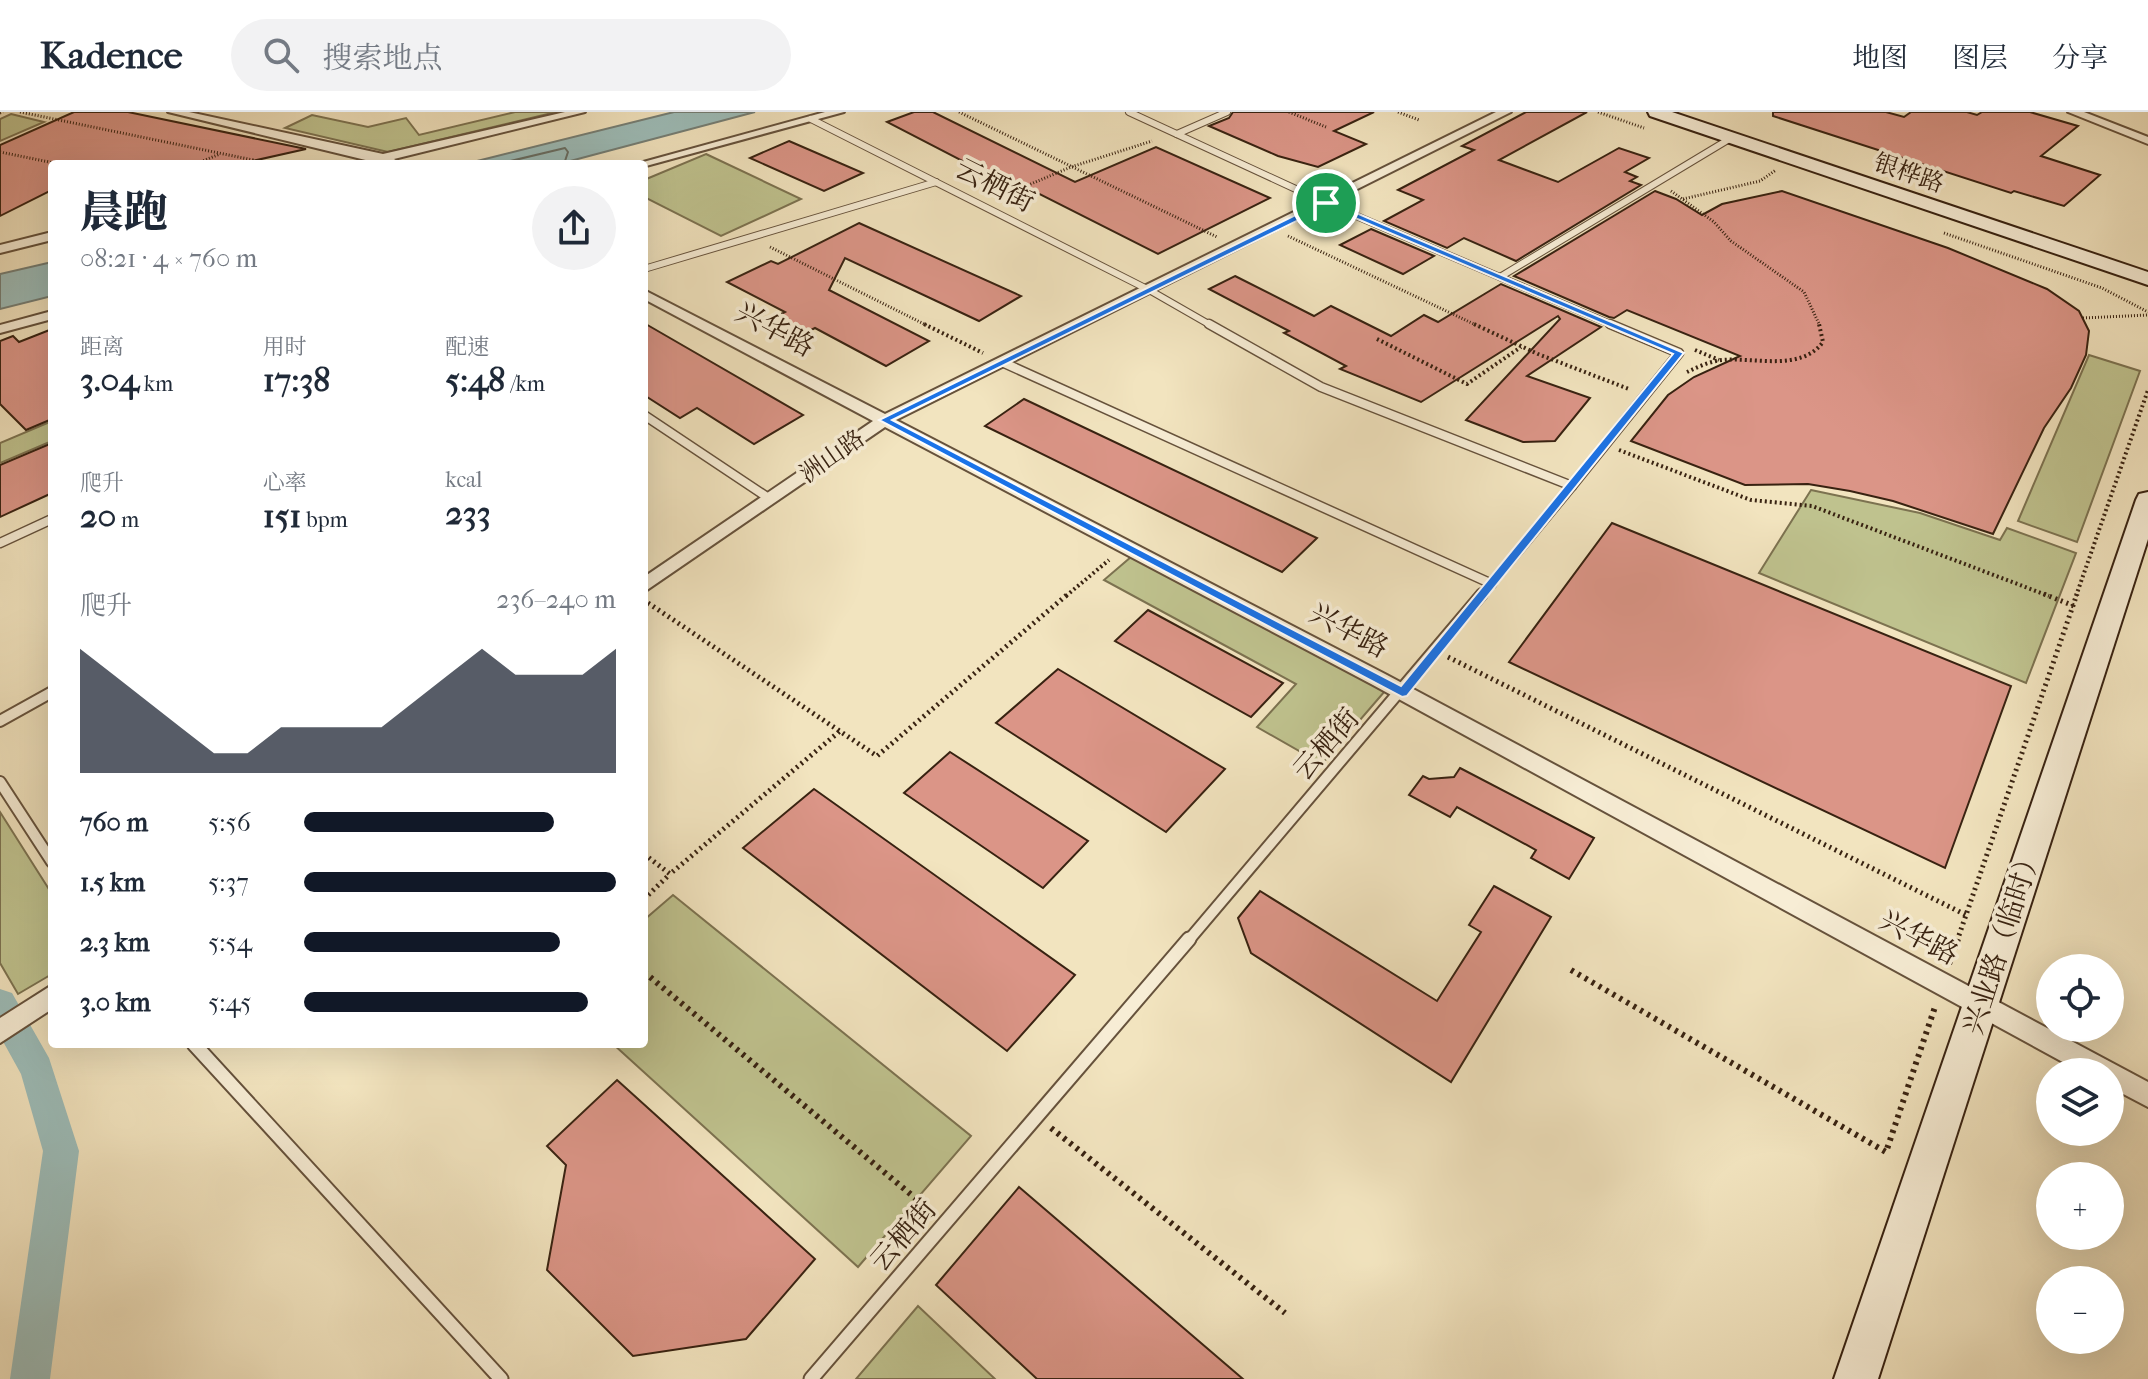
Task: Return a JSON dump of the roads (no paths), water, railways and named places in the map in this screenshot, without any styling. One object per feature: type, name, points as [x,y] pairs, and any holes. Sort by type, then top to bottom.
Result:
[{"type":"main road","name":"银桦路","points":[[1656,112],[2148,279]]},
{"type":"main road","name":"银桦路","points":[[1691,112],[2148,265]]},
{"type":"main road","name":"兴业路（临时）","points":[[1856,1379],[2148,500]]},
{"type":"street","points":[[174,112],[386,160]]},
{"type":"street","points":[[394,160],[579,112]]},
{"type":"street","points":[[648,162],[838,112]]},
{"type":"street","name":"洲山路","points":[[648,583],[884,420],[1505,112]]},
{"type":"street","points":[[2074,112],[2148,141]]},
{"type":"street","points":[[0,249],[48,237]]},
{"type":"street","name":"兴华路","points":[[648,296],[1402,692],[2080,1058]]},
{"type":"street","points":[[0,329],[48,316]]},
{"type":"street","points":[[0,1032],[43,1003]]},
{"type":"street","name":"兴华路","points":[[2124,1082],[2148,1095]]},
{"type":"lane","points":[[1129,112],[1326,203],[1679,353],[1572,486]]},
{"type":"lane","points":[[1177,134],[1227,112]]},
{"type":"lane","name":"云栖街","points":[[811,119],[1149,290],[1321,387],[1572,486],[1437,651],[811,1379]]},
{"type":"lane","points":[[1500,277],[1731,138]]},
{"type":"lane","points":[[648,268],[936,182]]},
{"type":"lane","points":[[1002,362],[1492,584]]},
{"type":"lane","points":[[648,418],[770,499]]},
{"type":"lane","points":[[0,543],[48,521]]},
{"type":"lane","points":[[0,721],[48,694]]},
{"type":"lane","points":[[0,782],[48,856]]},
{"type":"lane","points":[[198,1048],[501,1379]]},
{"type":"water","points":[[674,112],[755,112],[574,160],[481,160]]},
{"type":"water","points":[[48,263],[48,297],[0,309],[0,274]]},
{"type":"waterway","points":[[0,1004],[37,1069],[61,1151],[30,1379]]}]
